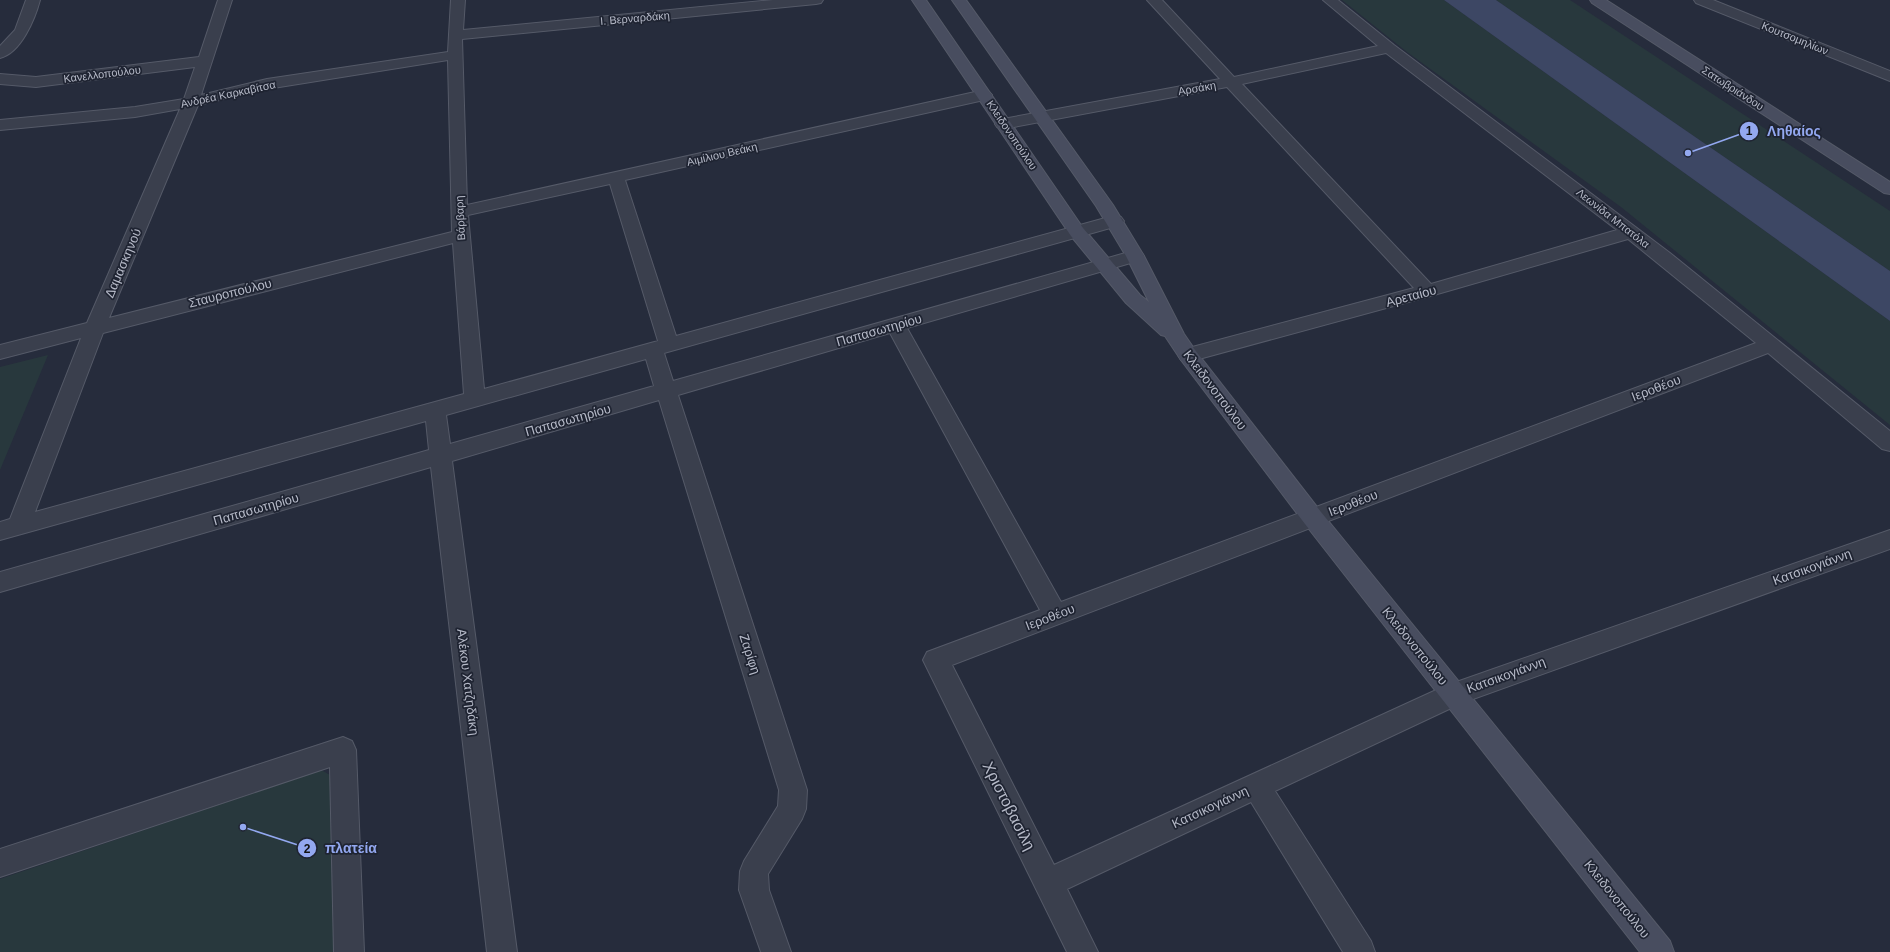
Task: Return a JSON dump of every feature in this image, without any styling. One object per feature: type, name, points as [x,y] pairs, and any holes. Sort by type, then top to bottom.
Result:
[{"type":"street","points":[[0,54],[18,38],[24,30],[33,0]]},
{"type":"street","name":"Δαμασκηνού","points":[[19,525],[96,326],[191,102],[225,0]]},
{"type":"street","name":"Βάρβαρη","points":[[458,0],[455,55],[460,236],[475,400]]},
{"type":"street","name":"Ι. Βερναρδάκη","points":[[455,35],[816,0]]},
{"type":"street","name":"Κλειδονοπούλου","points":[[919,0],[1077,232],[1103,265],[1133,299],[1181,345],[1312,518],[1659,952]]},
{"type":"street","name":"Κλειδονοπούλου","points":[[959,0],[1042,116],[1114,221],[1135,256],[1181,345]]},
{"type":"street","points":[[1154,0],[1427,291]]},
{"type":"street","name":"Λεωνίδα Μπατόλα","points":[[1330,0],[1389,48],[1632,232],[1890,443]]},
{"type":"street","name":"Σατωβριάνδου","points":[[1597,0],[1890,189]]},
{"type":"street","name":"Κουτσομηλίων","points":[[1701,0],[1890,76]]},
{"type":"street","name":"Αρσάκη","points":[[1003,124],[1231,82],[1389,48]]},
{"type":"street","name":"Ανδρέα Καρκαβίτσα","points":[[0,125],[135,112],[191,102],[267,84],[455,55]]},
{"type":"street","name":"Κανελλοπούλου","points":[[0,79],[36,82],[204,61]]},
{"type":"street","name":"Αιμίλιου Βεάκη","points":[[459,212],[984,95]]},
{"type":"street","name":"Ζαρίφη","points":[[616,177],[661,348],[666,392],[793,790],[792,809],[754,871],[754,890],[776,952]]},
{"type":"street","points":[[0,531],[1114,221]]},
{"type":"street","name":"Αρεταίου","points":[[1181,345],[1427,291],[1632,232]]},
{"type":"street","name":"Σταυροπούλου","points":[[0,352],[96,326],[460,236]]},
{"type":"street","name":"Παπασωτηρίου","points":[[0,582],[440,457],[1135,256]]},
{"type":"street","points":[[895,325],[1056,615]]},
{"type":"street","name":"Ιεροθέου","points":[[936,660],[1770,345]]},
{"type":"street","name":"Αλέκου Χατζηδάκη","points":[[435,411],[502,952]]},
{"type":"street","name":"Κατσικογιάννη","points":[[1048,883],[1454,694],[1890,539]]},
{"type":"street","name":"Χριστοβασίλη","points":[[936,660],[1083,952]]},
{"type":"street","points":[[0,863],[343,750],[349,952]]},
{"type":"street","points":[[1256,786],[1360,952]]},
{"type":"shaded area","points":[[1342,0],[1444,0],[1890,321],[1890,425],[1621,207],[1407,52]]},
{"type":"shaded area","points":[[1496,0],[1570,0],[1890,211],[1890,271]]},
{"type":"shaded area","points":[[48,355],[0,470],[0,367]]},
{"type":"shaded area","points":[[321,770],[330,775],[337,952],[0,952],[0,879]]},
{"type":"water","points":[[1444,0],[1496,0],[1890,271],[1890,321]]},
{"type":"place","name":"Ληθαίος","points":[[1688,153]]},
{"type":"place","name":"πλατεία","points":[[243,827]]}]
